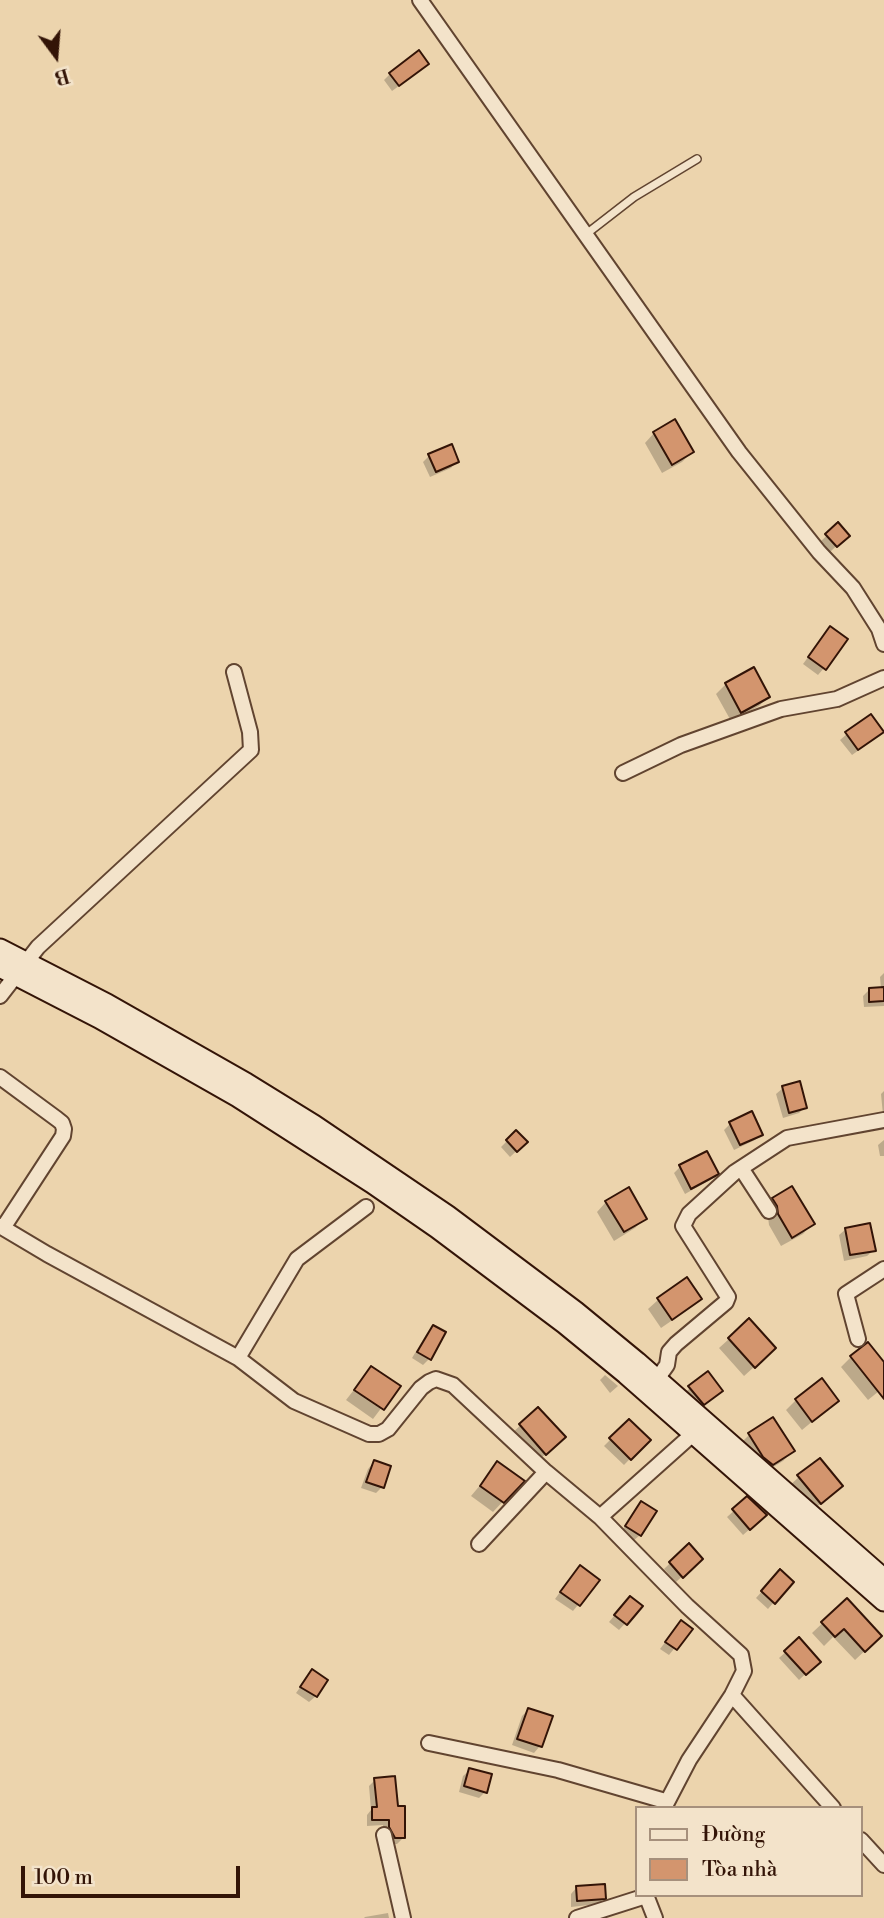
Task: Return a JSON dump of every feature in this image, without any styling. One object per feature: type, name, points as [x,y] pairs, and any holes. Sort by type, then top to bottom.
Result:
[{"type":"main road","points":[[0,950],[14,968],[204,1076],[372,1182],[448,1236],[554,1316],[694,1433],[884,1601]]},
{"type":"main road","points":[[14,968],[177,1042],[326,1132],[436,1207],[575,1311],[657,1379],[884,1579]]},
{"type":"street","points":[[420,0],[739,452],[819,552],[853,588],[879,629],[884,644]]},
{"type":"street","points":[[0,996],[14,968],[251,750],[234,672]]},
{"type":"street","points":[[623,774],[694,741],[780,709],[837,699],[884,678]]},
{"type":"street","points":[[0,1077],[62,1123],[64,1129],[63,1136],[2,1227],[237,1358],[294,1401],[374,1435],[388,1429],[421,1388],[436,1379],[453,1385],[546,1472],[600,1517],[741,1655],[744,1671],[732,1695],[664,1805],[558,1770],[429,1743]]},
{"type":"street","points":[[657,1379],[667,1365],[669,1352],[726,1302],[728,1297],[683,1226],[689,1214],[741,1168],[787,1138],[884,1120]]},
{"type":"street","points":[[741,1168],[769,1211]]},
{"type":"street","points":[[237,1358],[297,1259],[366,1207]]},
{"type":"street","points":[[858,1339],[846,1294],[884,1269]]},
{"type":"street","points":[[600,1517],[694,1433]]},
{"type":"street","points":[[479,1544],[546,1472]]},
{"type":"street","points":[[732,1695],[831,1806]]},
{"type":"street","points":[[384,1835],[403,1918]]},
{"type":"street","points":[[863,1842],[884,1865]]},
{"type":"street","points":[[577,1918],[643,1897]]},
{"type":"street","points":[[646,1897],[654,1918]]},
{"type":"lane","points":[[585,235],[634,197],[697,159]]},
{"type":"building","points":[[419,50],[429,64],[399,86],[389,73]]},
{"type":"building","points":[[675,419],[694,452],[672,465],[653,432]]},
{"type":"building","points":[[452,444],[459,462],[436,472],[428,454]]},
{"type":"building","points":[[838,522],[850,536],[837,547],[825,534]]},
{"type":"building","points":[[830,626],[848,639],[826,670],[808,657]]},
{"type":"building","points":[[754,667],[770,697],[741,713],[725,683]]},
{"type":"building","points":[[871,714],[884,732],[858,750],[845,732]]},
{"type":"building","points":[[884,987],[884,1001],[869,1002],[869,988]]},
{"type":"building","points":[[800,1081],[807,1108],[789,1113],[782,1086]]},
{"type":"building","points":[[752,1111],[763,1135],[740,1145],[729,1122]]},
{"type":"building","points":[[516,1130],[528,1142],[517,1152],[506,1140]]},
{"type":"building","points":[[707,1151],[719,1174],[691,1189],[679,1165]]},
{"type":"building","points":[[792,1186],[815,1224],[792,1238],[772,1198]]},
{"type":"building","points":[[629,1187],[647,1219],[624,1232],[605,1201]]},
{"type":"building","points":[[870,1223],[876,1251],[850,1255],[845,1228]]},
{"type":"building","points":[[687,1277],[702,1299],[672,1320],[657,1298]]},
{"type":"building","points":[[749,1318],[776,1348],[755,1368],[728,1338]]},
{"type":"building","points":[[433,1325],[446,1332],[431,1360],[417,1352]]},
{"type":"building","points":[[868,1342],[884,1362],[884,1399],[850,1356]]},
{"type":"building","points":[[371,1366],[401,1386],[384,1410],[354,1390]]},
{"type":"building","points":[[708,1371],[723,1391],[704,1405],[688,1386]]},
{"type":"building","points":[[822,1378],[839,1401],[812,1422],[795,1399]]},
{"type":"building","points":[[538,1407],[566,1437],[546,1455],[519,1424]]},
{"type":"building","points":[[773,1417],[795,1451],[773,1465],[763,1457],[748,1433]]},
{"type":"building","points":[[629,1419],[651,1440],[631,1460],[609,1438]]},
{"type":"building","points":[[820,1458],[843,1486],[821,1504],[797,1475]]},
{"type":"building","points":[[374,1460],[391,1466],[384,1488],[366,1482]]},
{"type":"building","points":[[497,1461],[525,1481],[504,1503],[480,1486]]},
{"type":"building","points":[[747,1496],[767,1515],[750,1530],[732,1509]]},
{"type":"building","points":[[641,1501],[657,1511],[641,1536],[625,1526]]},
{"type":"building","points":[[689,1543],[703,1559],[683,1578],[669,1562]]},
{"type":"building","points":[[580,1565],[600,1580],[580,1606],[560,1592]]},
{"type":"building","points":[[780,1569],[794,1582],[775,1604],[761,1591]]},
{"type":"building","points":[[630,1596],[643,1606],[627,1625],[614,1615]]},
{"type":"building","points":[[847,1598],[882,1636],[865,1652],[844,1629],[835,1637],[821,1622]]},
{"type":"building","points":[[681,1620],[693,1629],[677,1650],[665,1642]]},
{"type":"building","points":[[799,1637],[821,1662],[806,1675],[784,1651]]},
{"type":"building","points":[[312,1669],[328,1680],[317,1697],[300,1687]]},
{"type":"building","points":[[528,1708],[553,1716],[542,1747],[517,1739]]},
{"type":"building","points":[[469,1768],[492,1774],[487,1793],[464,1786]]},
{"type":"building","points":[[395,1776],[398,1806],[405,1806],[405,1838],[395,1838],[389,1827],[389,1820],[372,1820],[372,1807],[377,1807],[374,1778]]},
{"type":"building","points":[[605,1884],[606,1899],[577,1901],[576,1886]]}]
